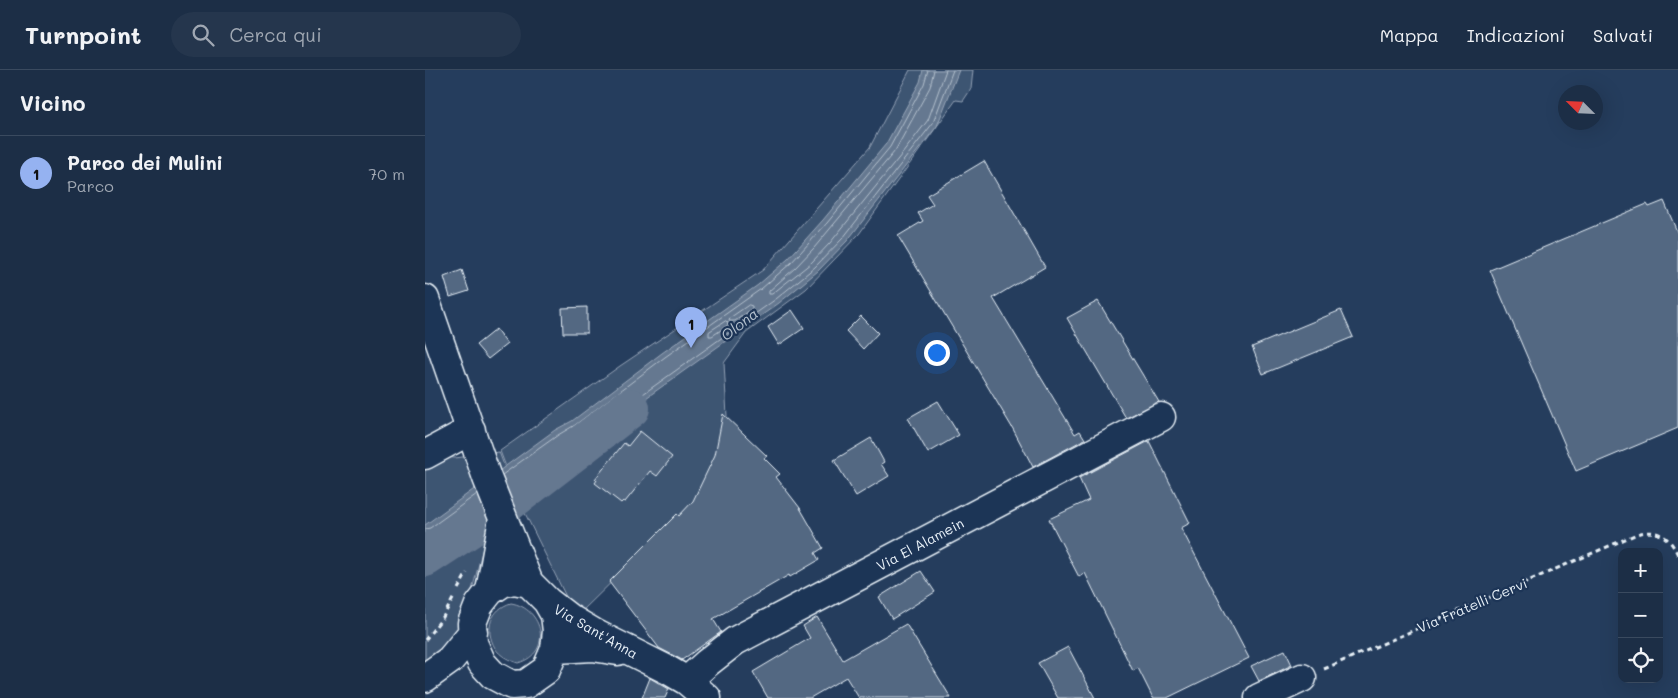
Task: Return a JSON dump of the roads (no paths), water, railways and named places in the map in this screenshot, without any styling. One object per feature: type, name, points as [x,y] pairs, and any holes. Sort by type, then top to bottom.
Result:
[{"type":"street","points":[[425,299],[503,519],[538,592],[555,615],[557,631],[555,649],[546,670],[535,688],[526,684],[512,685],[494,680],[425,679]]},
{"type":"street","name":"Via El Alamein","points":[[697,690],[707,663],[735,641],[1161,417]]},
{"type":"street","points":[[425,455],[471,430]]},
{"type":"street","points":[[490,591],[503,519]]},
{"type":"street","points":[[494,680],[473,643],[472,623],[479,605],[490,591],[502,583],[514,580],[538,592]]},
{"type":"street","name":"Via Sant'Anna","points":[[538,592],[569,618],[645,659],[697,690]]},
{"type":"street","points":[[425,679],[450,660],[473,632]]},
{"type":"street","name":"Via Sant'Anna","points":[[555,649],[601,648],[617,650],[645,659]]},
{"type":"street","points":[[1259,698],[1302,678]]},
{"type":"water","points":[[923,70],[959,70],[937,126],[847,241],[818,271],[779,303],[569,453],[476,525],[425,560],[425,525],[555,430],[572,421],[662,353],[758,285],[788,259],[886,144],[920,82]]},
{"type":"waterway","name":"Olona","points":[[425,557],[503,506],[630,408]]},
{"type":"place","name":"Parco dei Mulini","points":[[691,348]]}]
